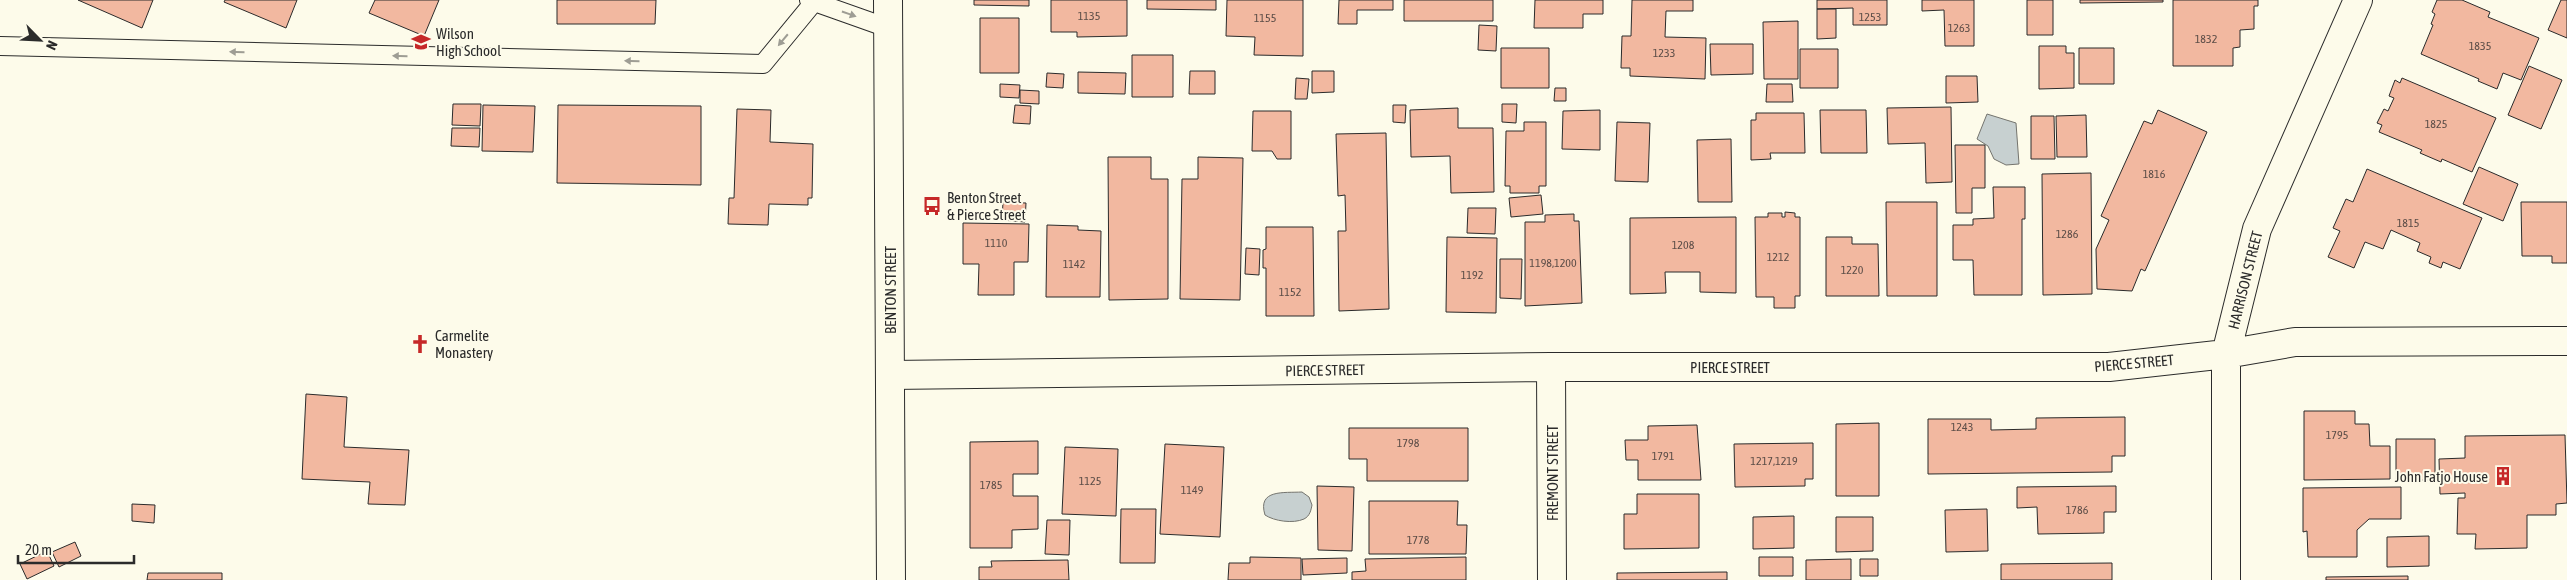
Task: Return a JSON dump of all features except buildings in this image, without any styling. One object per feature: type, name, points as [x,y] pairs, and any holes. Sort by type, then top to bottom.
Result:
[{"type":"street","name":"BENTON STREET","points":[[888,0],[891,580]]},
{"type":"street","name":"HARRISON STREET","points":[[2226,580],[2226,354],[2257,229],[2358,0]]},
{"type":"street","name":"PIERCE STREET","points":[[890,375],[1551,367],[2109,367],[2226,354],[2295,342],[2567,341]]},
{"type":"street","name":"FREMONT STREET","points":[[1551,367],[1552,580]]},
{"type":"lane","points":[[0,46],[763,64],[812,1],[888,28]]},
{"type":"shaded area","points":[[1987,114],[2016,123],[2019,164],[2006,165],[1994,159],[1988,146],[1977,139]]},
{"type":"shaded area","points":[[1302,492],[1309,497],[1312,505],[1310,513],[1306,518],[1300,521],[1289,522],[1265,515],[1265,501],[1268,497],[1280,493]]},
{"type":"place","name":"Wilson High School","points":[[421,42]]},
{"type":"place","name":"Benton Street & Pierce Street","points":[[932,206]]},
{"type":"place","name":"Carmelite Monastery","points":[[420,344]]},
{"type":"place","name":"John Fatjo House","points":[[2503,476]]}]
